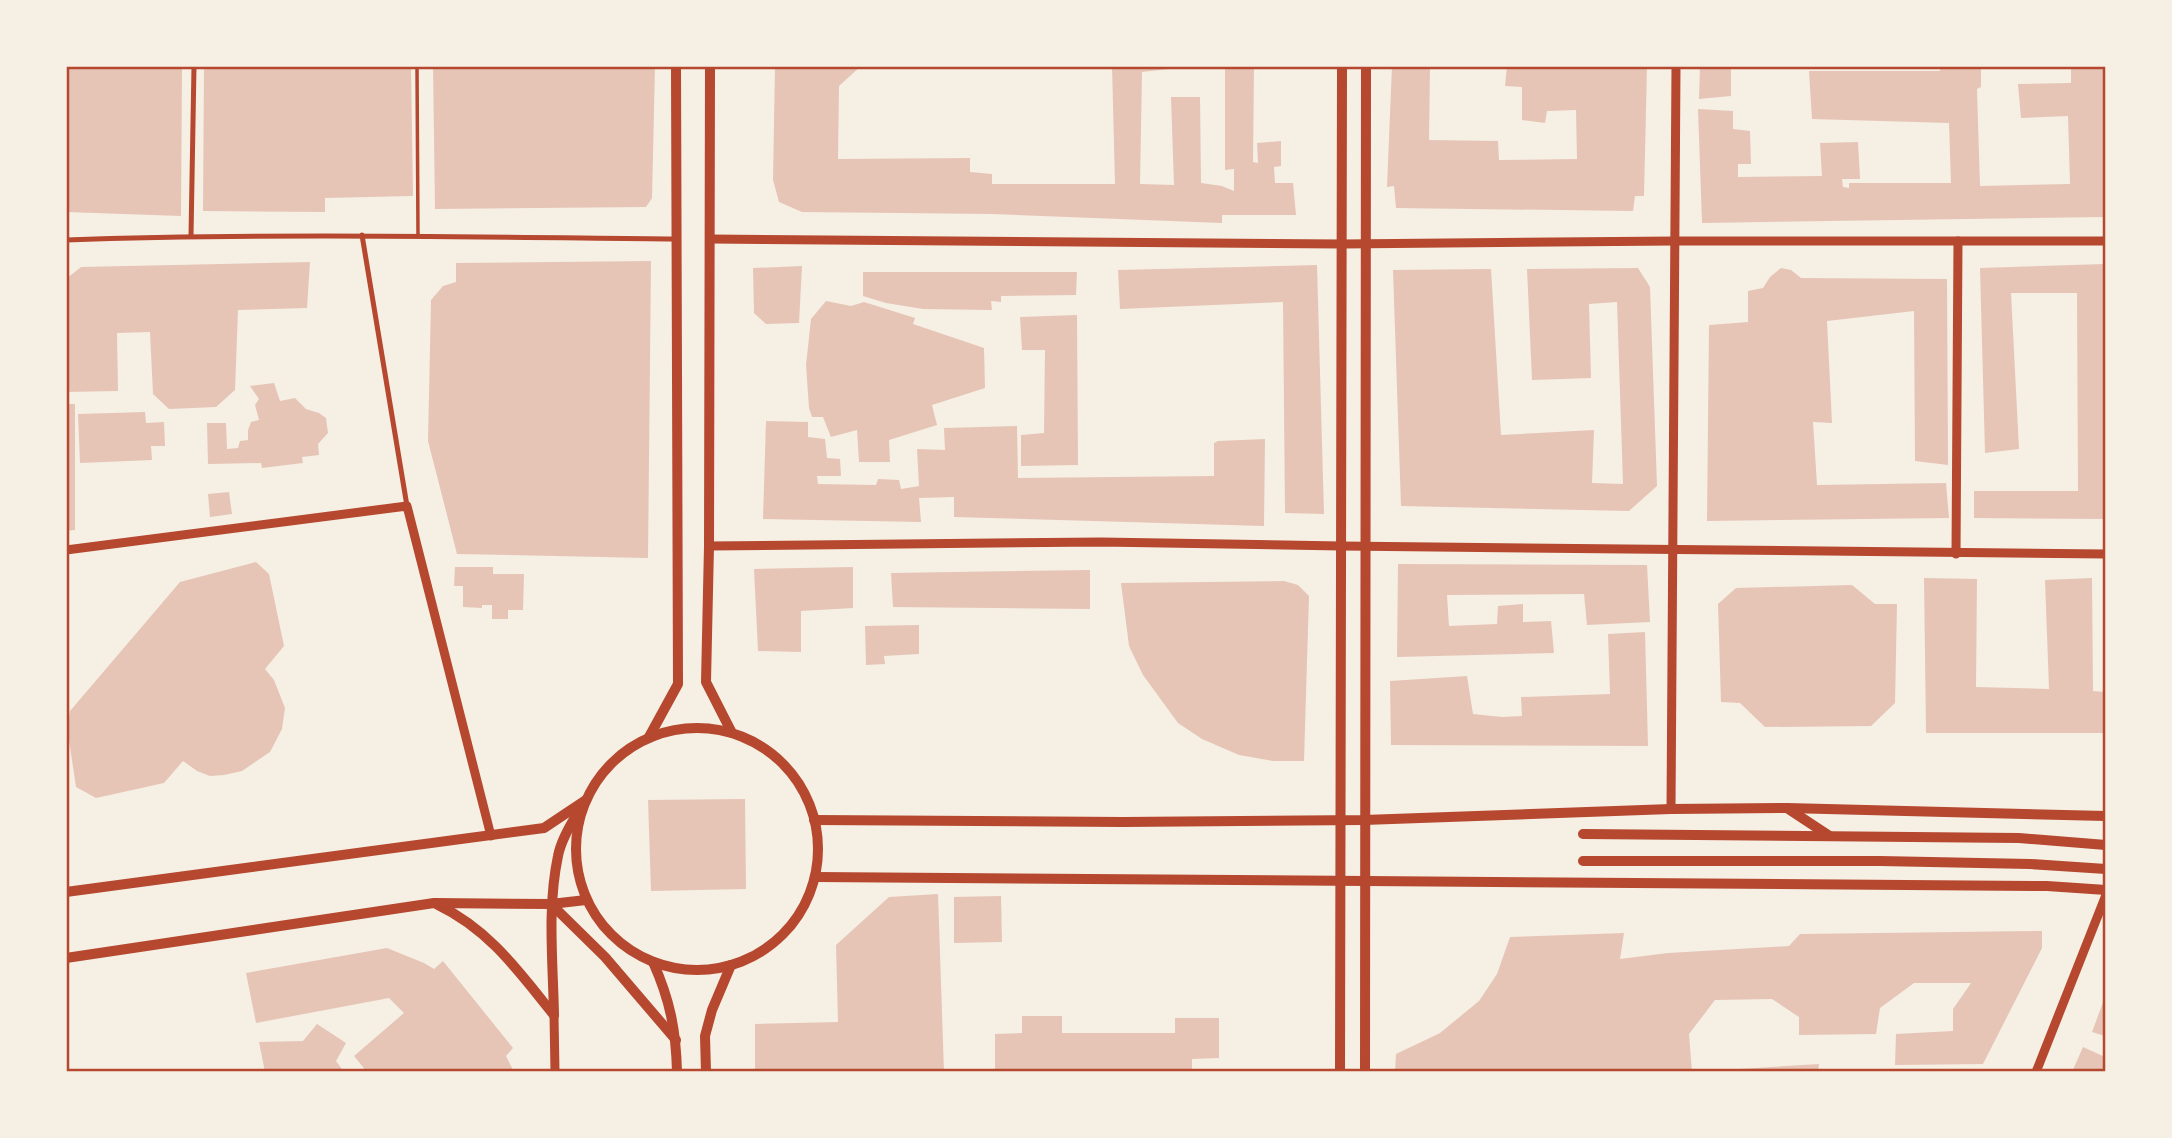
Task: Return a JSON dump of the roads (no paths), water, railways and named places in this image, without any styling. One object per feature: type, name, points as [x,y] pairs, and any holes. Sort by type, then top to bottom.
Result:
[{"type":"main road","points":[[649,737],[678,684],[676,66]]},
{"type":"main road","points":[[710,66],[709,546],[706,682],[732,733]]},
{"type":"main road","points":[[1340,1072],[1342,66]]},
{"type":"main road","points":[[1365,1072],[1366,66]]},
{"type":"main road","points":[[554,1015],[551,904],[558,853],[569,826],[597,780],[623,753],[649,737],[685,728],[709,728],[732,733],[758,744],[780,761],[803,790],[814,820],[818,842],[814,877],[798,916],[769,946],[751,957],[731,965],[692,970],[653,962],[614,938],[586,900],[580,884],[575,850],[580,816],[586,800]]},
{"type":"main road","points":[[66,892],[544,828],[586,800]]},
{"type":"main road","points":[[814,820],[1364,820],[1671,809],[1787,808],[2105,816]]},
{"type":"main road","points":[[1787,808],[1828,835]]},
{"type":"main road","points":[[1583,834],[2019,838],[2105,845]]},
{"type":"main road","points":[[1583,861],[1880,861],[2031,864],[2105,869]]},
{"type":"main road","points":[[814,877],[1341,880],[1689,886],[2047,886],[2105,893]]},
{"type":"main road","points":[[66,958],[434,903],[551,904],[586,900]]},
{"type":"main road","points":[[434,903],[455,913],[500,949],[554,1015]]},
{"type":"main road","points":[[551,904],[605,957],[676,1040]]},
{"type":"main road","points":[[653,962],[671,1010],[677,1072]]},
{"type":"main road","points":[[706,1072],[705,1036],[712,1010],[731,965]]},
{"type":"street","points":[[191,236],[194,66]]},
{"type":"street","points":[[1671,809],[1676,66]]},
{"type":"street","points":[[362,235],[407,506],[491,836]]},
{"type":"street","points":[[66,240],[362,235],[677,239]]},
{"type":"street","points":[[710,239],[1342,244],[2105,241]]},
{"type":"street","points":[[1956,554],[1958,241]]},
{"type":"street","points":[[66,550],[407,506]]},
{"type":"street","points":[[709,546],[1101,542],[1341,547],[2105,554]]},
{"type":"street","points":[[2036,1072],[2105,893]]},
{"type":"street","points":[[554,1015],[555,1072]]},
{"type":"lane","points":[[417,66],[418,236]]}]
